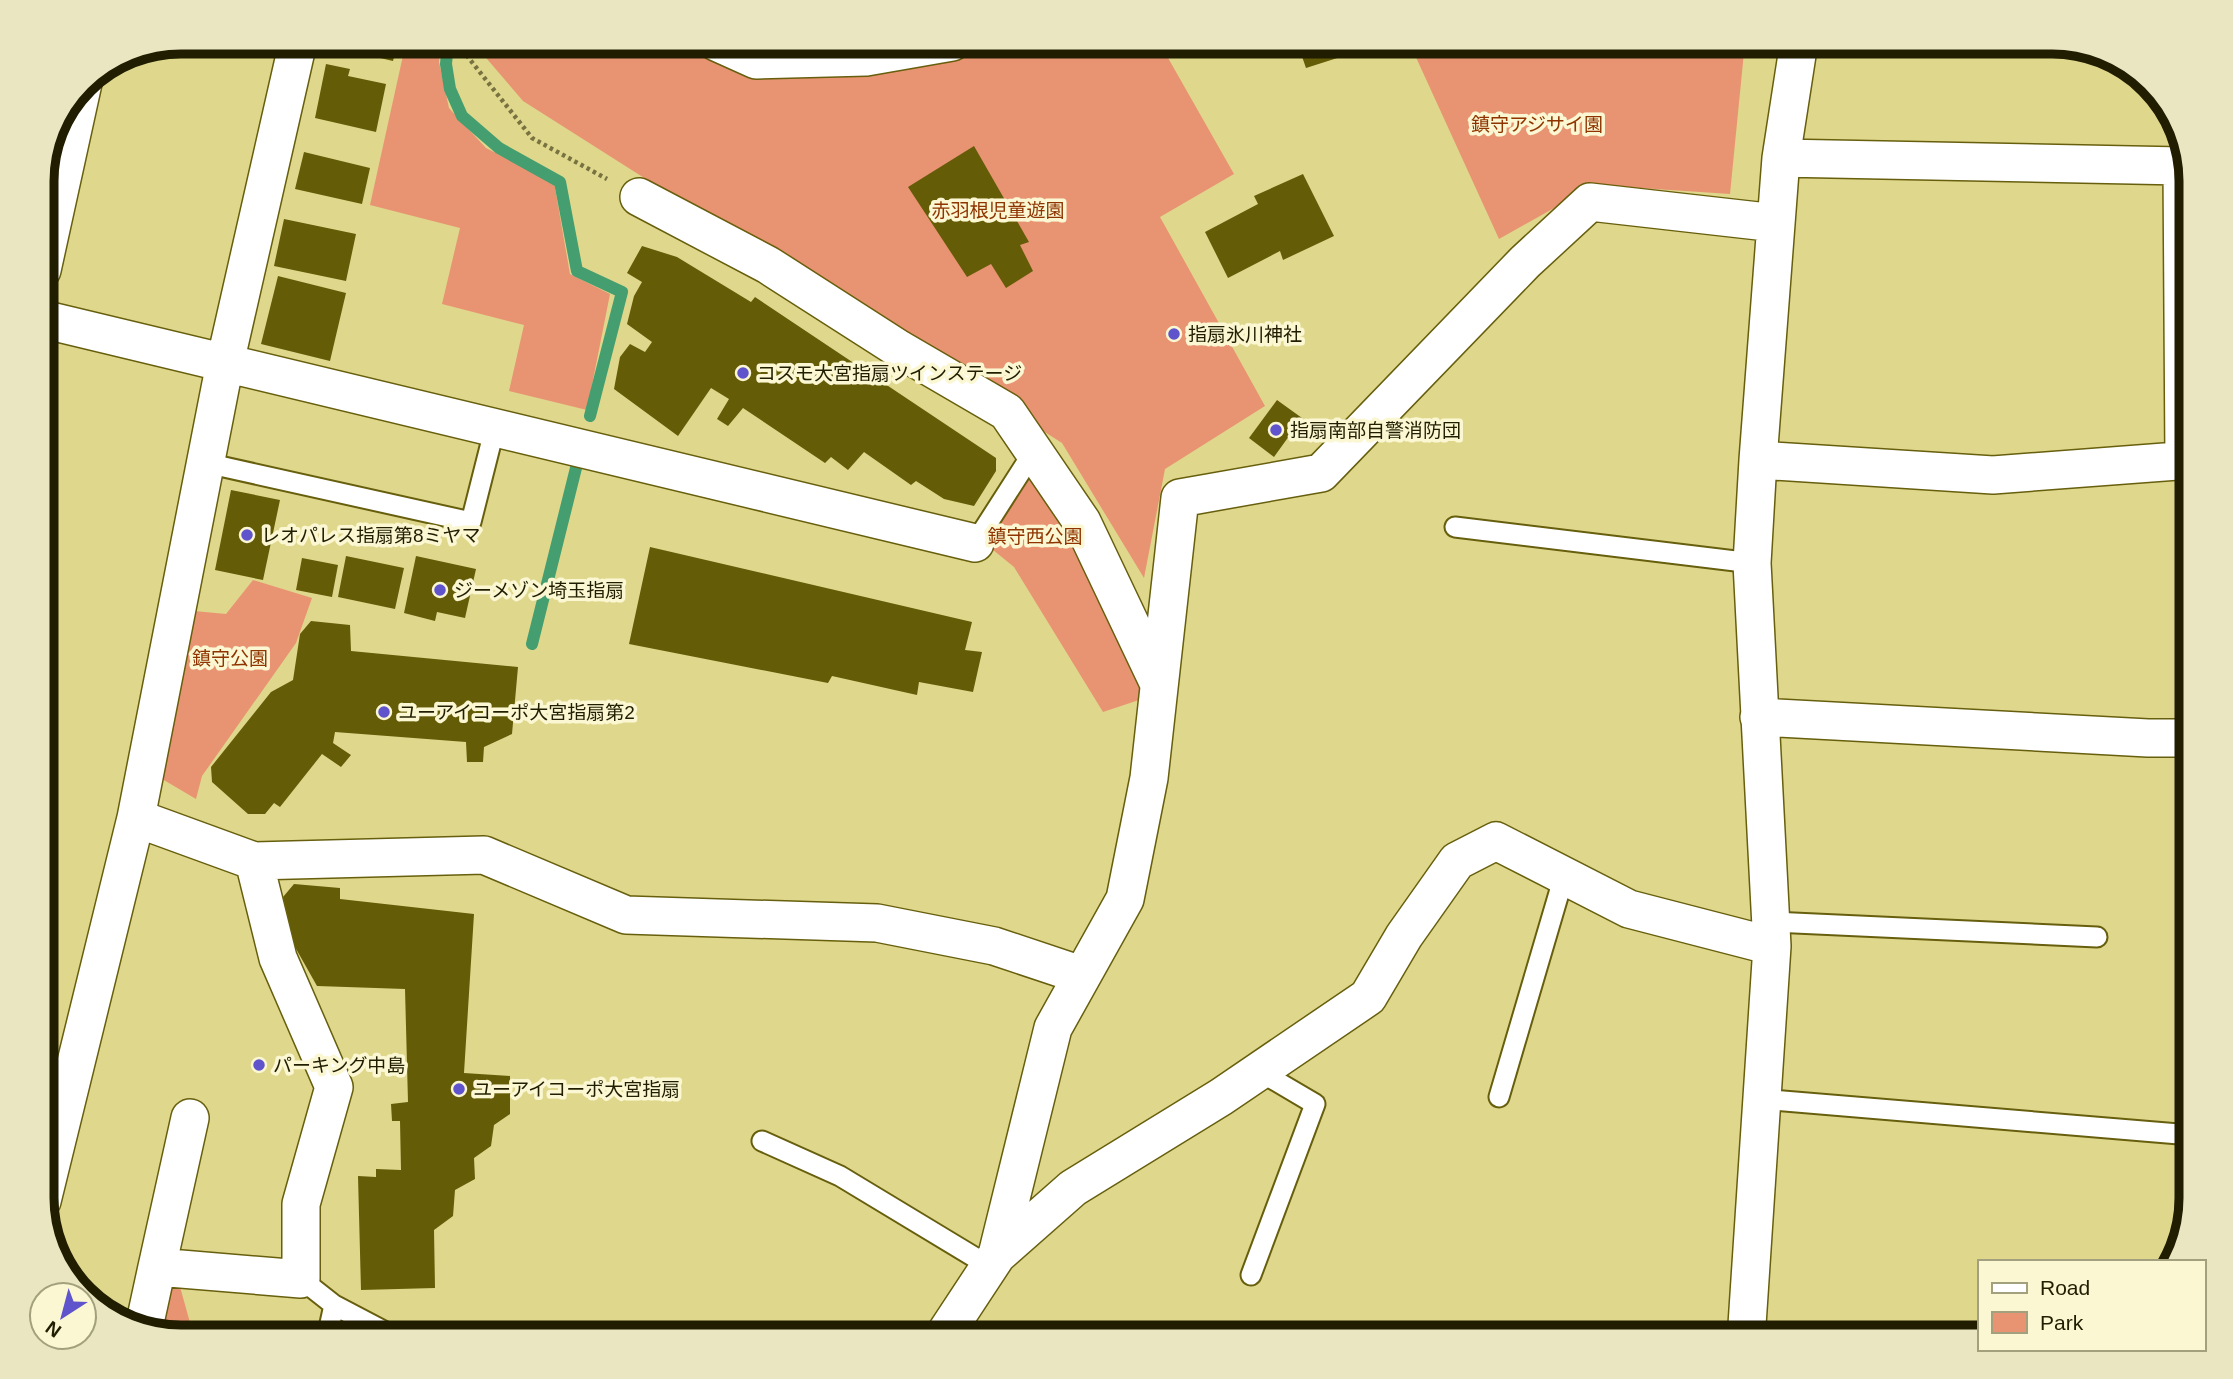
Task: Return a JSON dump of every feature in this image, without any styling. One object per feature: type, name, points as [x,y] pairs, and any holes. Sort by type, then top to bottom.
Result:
[{"type":"street","points":[[55,1093],[136,818],[225,363],[295,54]]},
{"type":"street","points":[[741,54],[756,61],[883,54]]},
{"type":"street","points":[[1747,1325],[1771,934],[1752,563],[1781,158],[1797,54]]},
{"type":"street","points":[[55,211],[77,109]]},
{"type":"street","points":[[1781,158],[2176,155]]},
{"type":"street","points":[[639,197],[768,265],[899,349],[1007,412],[1082,522],[1159,684]]},
{"type":"street","points":[[993,1260],[1053,1028],[1125,899],[1149,778],[1180,498],[1321,473],[1525,262],[1590,202],[1776,223]]},
{"type":"street","points":[[55,322],[975,543]]},
{"type":"street","points":[[1758,460],[1993,475],[2178,461]]},
{"type":"street","points":[[1759,717],[2179,738]]},
{"type":"street","points":[[136,818],[254,861],[484,855],[626,915],[877,923],[994,946],[1081,975]]},
{"type":"street","points":[[951,1325],[993,1260],[1073,1188],[1259,1071],[1368,997],[1404,936],[1457,860],[1496,841],[1629,909],[1771,934]]},
{"type":"street","points":[[157,1267],[301,1279],[301,1204],[334,1087],[278,958],[254,861]]},
{"type":"street","points":[[146,1319],[190,1118]]},
{"type":"lane","points":[[206,463],[471,522],[495,428]]},
{"type":"lane","points":[[975,543],[1034,451]]},
{"type":"lane","points":[[1455,527],[1752,563]]},
{"type":"lane","points":[[1499,1097],[1564,876]]},
{"type":"lane","points":[[1771,934],[2097,937]]},
{"type":"lane","points":[[1251,1275],[1315,1104],[1259,1071]]},
{"type":"lane","points":[[1761,1099],[2179,1134]]},
{"type":"lane","points":[[762,1141],[840,1176],[993,1260]]},
{"type":"lane","points":[[301,1279],[334,1305],[372,1325]]},
{"type":"lane","points":[[330,1325],[334,1305]]},
{"type":"path","points":[[466,54],[533,138],[639,197]]},
{"type":"green space","points":[[403,54],[440,54],[439,62],[449,108],[486,148],[554,182],[570,274],[610,294],[587,410],[509,391],[524,325],[442,304],[460,228],[370,205]]},
{"type":"green space","name":"赤羽根児童遊園","points":[[483,54],[711,54],[760,78],[938,54],[1166,54],[1234,174],[1160,217],[1265,406],[1165,469],[1144,578],[1062,443],[523,101]]},
{"type":"green space","name":"鎮守アジサイ園","points":[[1414,54],[1744,54],[1730,194],[1595,185],[1499,239]]},
{"type":"green space","name":"鎮守西公園","points":[[1033,471],[1074,530],[1148,697],[1103,712],[1014,567],[987,545]]},
{"type":"green space","name":"鎮守公園","points":[[253,580],[312,598],[296,643],[202,776],[196,799],[157,776],[194,611],[226,614]]},
{"type":"green space","points":[[168,1276],[177,1276],[191,1325],[160,1323]]},
{"type":"building","points":[[363,54],[395,54],[393,61]]},
{"type":"building","points":[[1301,54],[1350,54],[1306,68]]},
{"type":"building","points":[[326,64],[350,69],[348,76],[386,84],[376,132],[315,118]]},
{"type":"building","points":[[974,146],[1029,242],[1020,245],[1033,271],[1006,288],[991,264],[967,277],[908,187]]},
{"type":"building","points":[[304,152],[370,168],[362,204],[295,189]]},
{"type":"building","points":[[1303,174],[1334,236],[1283,260],[1280,251],[1228,278],[1205,232],[1258,204],[1254,196]]},
{"type":"building","points":[[284,219],[356,234],[346,281],[274,266]]},
{"type":"building","name":"コスモ大宮指扇ツインステージ","points":[[642,246],[677,257],[751,302],[755,297],[996,458],[996,471],[974,506],[944,499],[916,481],[911,485],[864,452],[848,470],[831,457],[825,463],[743,408],[728,426],[717,419],[729,399],[711,388],[678,436],[614,389],[620,357],[630,344],[645,352],[652,342],[627,324],[634,296],[642,282],[627,273]]},
{"type":"building","points":[[278,276],[346,293],[330,361],[261,344]]},
{"type":"building","points":[[1277,400],[1302,418],[1274,457],[1249,438]]},
{"type":"building","name":"レオパレス指扇第8ミヤマ","points":[[231,490],[280,500],[263,580],[215,570]]},
{"type":"building","points":[[650,547],[972,622],[965,650],[982,652],[973,692],[919,682],[917,695],[832,676],[828,683],[629,644]]},
{"type":"building","points":[[346,556],[404,568],[395,609],[338,597]]},
{"type":"building","name":"ジーメゾン埼玉指扇","points":[[416,556],[476,569],[465,618],[437,612],[435,621],[404,613]]},
{"type":"building","points":[[302,558],[338,565],[332,597],[296,590]]},
{"type":"building","name":"ユーアイコーポ大宮指扇第2","points":[[311,621],[350,625],[351,651],[518,667],[512,734],[484,747],[483,762],[467,762],[466,742],[335,732],[333,743],[351,755],[341,767],[322,754],[280,807],[274,803],[265,814],[248,814],[212,782],[211,767],[271,692],[293,680],[300,634]]},
{"type":"building","name":"ユーアイコーポ大宮指扇","points":[[294,884],[340,888],[340,899],[474,914],[464,1073],[510,1076],[510,1114],[494,1125],[491,1146],[474,1158],[475,1179],[455,1190],[453,1216],[434,1230],[435,1288],[361,1290],[358,1176],[376,1177],[376,1169],[401,1170],[400,1121],[392,1121],[391,1104],[408,1102],[405,989],[317,986],[295,947],[283,897]]},
{"type":"waterway","points":[[447,54],[450,89],[462,116],[499,148],[560,182],[577,271],[622,292],[590,416]]},
{"type":"waterway","points":[[532,644],[579,456]]},
{"type":"place","name":"指扇氷川神社","points":[[1174,334]]},
{"type":"place","name":"コスモ大宮指扇ツインステージ","points":[[743,373]]},
{"type":"place","name":"指扇南部自警消防団","points":[[1276,430]]},
{"type":"place","name":"レオパレス指扇第8ミヤマ","points":[[247,535]]},
{"type":"place","name":"ジーメゾン埼玉指扇","points":[[440,590]]},
{"type":"place","name":"ユーアイコーポ大宮指扇第2","points":[[384,712]]},
{"type":"place","name":"パーキング中島","points":[[259,1065]]},
{"type":"place","name":"ユーアイコーポ大宮指扇","points":[[459,1089]]}]
